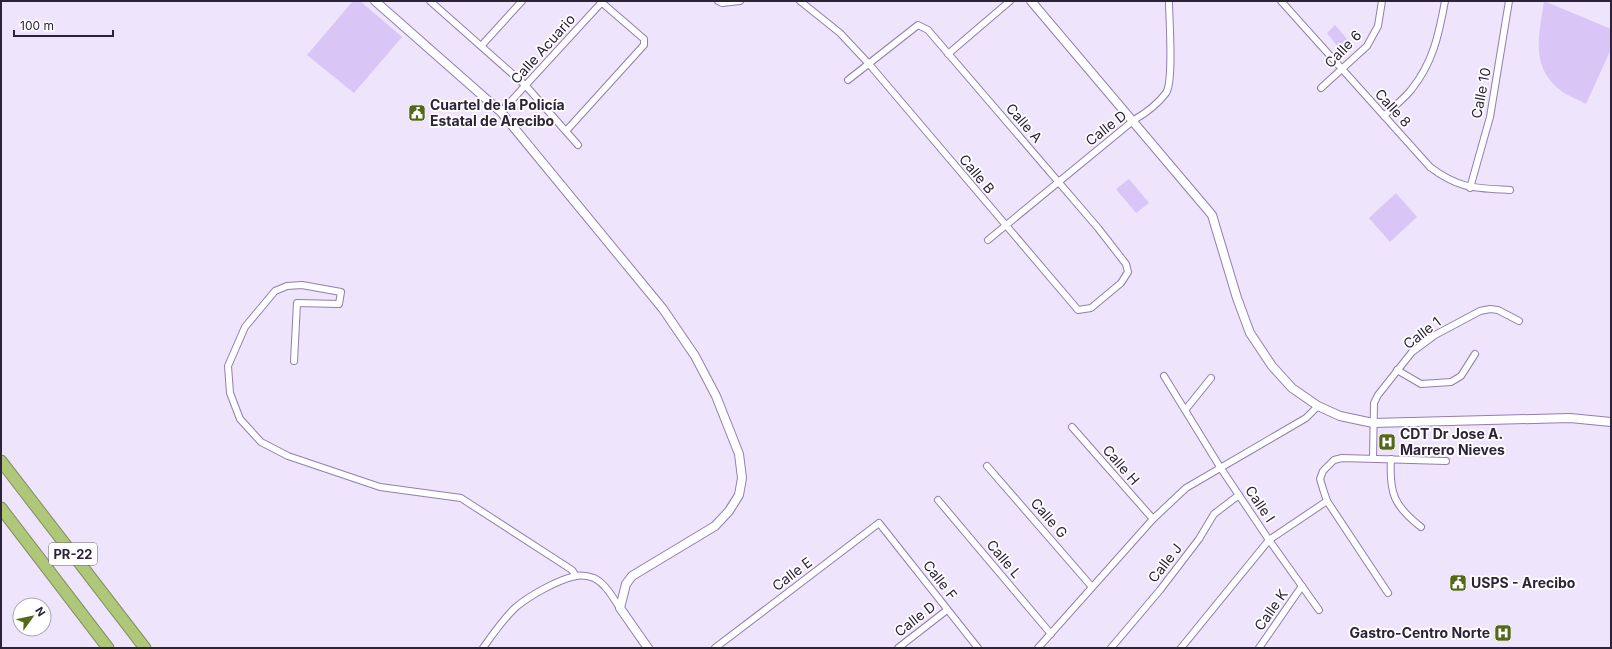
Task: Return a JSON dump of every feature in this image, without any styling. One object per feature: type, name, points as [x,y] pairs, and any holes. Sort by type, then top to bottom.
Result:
[{"type":"highway","name":"PR-22","points":[[1,461],[145,648]]},
{"type":"highway","name":"PR-22","points":[[1,508],[108,648]]},
{"type":"street","points":[[375,1],[501,112],[663,309],[695,356],[716,396],[740,454],[742,478],[739,495],[729,511],[715,526],[632,576],[626,584],[620,608]]},
{"type":"street","points":[[430,1],[438,3],[526,86],[578,145]]},
{"type":"street","points":[[482,45],[522,1]]},
{"type":"street","points":[[718,1],[722,3],[740,1]]},
{"type":"street","name":"Calle B","points":[[800,1],[840,33],[869,64],[1005,226],[1078,310],[1091,308],[1121,283],[1128,272]]},
{"type":"street","points":[[848,80],[918,25],[928,30],[948,54],[1010,1]]},
{"type":"street","points":[[1031,1],[1134,120],[1212,215],[1237,298],[1253,337],[1272,366],[1292,388],[1318,406],[1340,416],[1373,422],[1570,418],[1611,422]]},
{"type":"street","name":"Calle D","points":[[988,240],[1134,120],[1149,111],[1167,92],[1171,74],[1169,1]]},
{"type":"street","name":"Calle 8","points":[[1281,1],[1430,167],[1445,178],[1470,188],[1510,190]]},
{"type":"street","name":"Calle 6","points":[[1321,88],[1367,46],[1378,26],[1382,1]]},
{"type":"street","points":[[1384,116],[1411,90],[1429,63],[1439,37],[1445,1]]},
{"type":"street","name":"Calle 10","points":[[1470,188],[1490,117],[1510,1]]},
{"type":"street","points":[[566,131],[644,45],[644,39],[601,2]]},
{"type":"street","name":"Calle Acuario","points":[[501,112],[601,2]]},
{"type":"street","name":"Calle A","points":[[948,54],[1098,228],[1126,264],[1128,272]]},
{"type":"street","points":[[294,361],[297,303],[339,304],[341,292],[302,285],[287,286],[275,291],[245,327],[228,366],[230,393],[240,419],[261,442],[288,456],[380,487],[461,498],[572,570],[576,576]]},
{"type":"street","name":"Calle 1","points":[[1373,458],[1374,403],[1378,395],[1412,352],[1434,335],[1480,311],[1490,309],[1498,310],[1519,321]]},
{"type":"street","points":[[1397,370],[1421,384],[1452,382],[1461,376],[1475,354]]},
{"type":"street","name":"Calle I","points":[[1164,376],[1186,409],[1220,467],[1320,610]]},
{"type":"street","points":[[1186,409],[1211,378]]},
{"type":"street","points":[[1038,648],[1153,519],[1186,488],[1306,418],[1318,406]]},
{"type":"street","name":"Calle H","points":[[1072,427],[1153,519]]},
{"type":"street","points":[[1388,593],[1327,501],[1320,480],[1323,471],[1334,460],[1342,458],[1446,461]]},
{"type":"street","points":[[1391,459],[1390,477],[1392,493],[1407,516],[1421,527]]},
{"type":"street","name":"Calle G","points":[[987,466],[1092,587]]},
{"type":"street","name":"Calle J","points":[[1111,648],[1160,590],[1203,532],[1214,514],[1239,495]]},
{"type":"street","name":"Calle L","points":[[938,500],[1050,634]]},
{"type":"street","points":[[1181,648],[1270,540],[1327,501]]},
{"type":"street","name":"Calle E","points":[[715,648],[879,523],[883,527]]},
{"type":"street","name":"Calle F","points":[[883,527],[978,648]]},
{"type":"street","points":[[483,648],[497,627],[517,607],[544,589],[576,576],[591,578],[604,586],[648,648]]},
{"type":"street","name":"Calle K","points":[[1259,648],[1302,586]]},
{"type":"street","name":"Calle D","points":[[898,648],[947,610]]},
{"type":"shaded area","points":[[353,1],[360,1],[402,37],[354,93],[307,55]]},
{"type":"shaded area","points":[[1544,1],[1611,29],[1611,49],[1586,104],[1564,93],[1545,73],[1539,51],[1540,27]]},
{"type":"shaded area","points":[[1335,25],[1347,39],[1338,47],[1327,33]]},
{"type":"shaded area","points":[[1129,179],[1149,203],[1136,213],[1116,189]]},
{"type":"shaded area","points":[[1396,193],[1417,217],[1390,242],[1369,218]]},
{"type":"place","name":"Cuartel de la Policía Estatal de Arecibo","points":[[417,113]]},
{"type":"place","name":"CDT Dr Jose A. Marrero Nieves","points":[[1387,442]]},
{"type":"place","name":"USPS - Arecibo","points":[[1458,583]]},
{"type":"place","name":"Gastro-Centro Norte","points":[[1503,633]]}]
